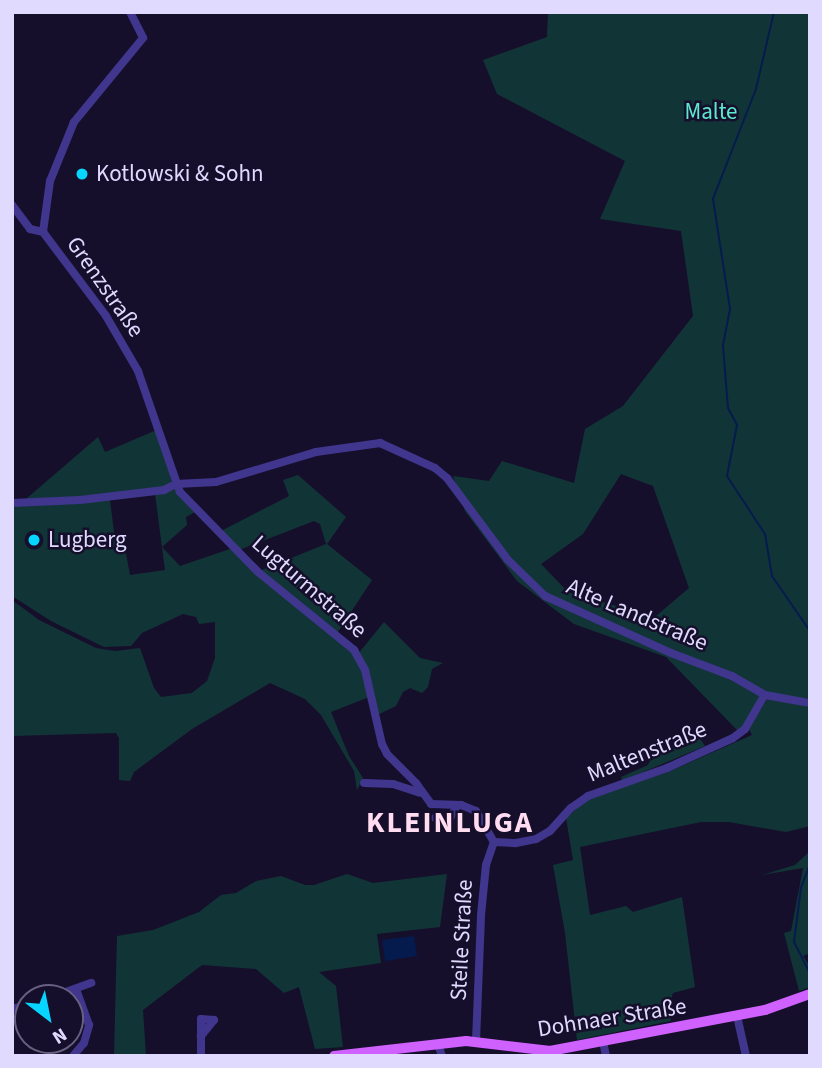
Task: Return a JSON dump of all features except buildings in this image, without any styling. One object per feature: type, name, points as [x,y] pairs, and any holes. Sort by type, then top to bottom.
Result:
[{"type":"main road","name":"Dohnaer Straße","points":[[334,1056],[476,1041],[536,1051],[737,1016],[778,1007],[810,994]]},
{"type":"street","name":"Grenzstraße","points":[[130,12],[143,38],[74,122],[50,181],[43,232],[106,316],[138,371],[164,437],[176,484]]},
{"type":"street","points":[[12,205],[30,229],[43,232]]},
{"type":"street","name":"Alte Landstraße","points":[[12,503],[80,500],[164,490],[176,484],[216,482],[316,452],[380,443],[435,468],[447,478],[508,561],[545,596],[671,653],[732,676],[765,695],[810,703]]},
{"type":"street","name":"Lugturmstraße","points":[[176,484],[258,572],[358,657],[384,749],[416,783],[420,793],[430,804],[457,806]]},
{"type":"street","name":"Maltenstraße","points":[[494,842],[516,843],[536,839],[551,831],[572,808],[588,796],[667,768],[733,738],[746,729],[765,695]]},
{"type":"street","points":[[364,783],[398,784],[420,793]]},
{"type":"street","points":[[435,818],[442,822],[450,818],[457,806],[476,811],[494,842]]},
{"type":"street","name":"Steile Straße","points":[[476,1041],[481,915],[486,865],[494,842]]},
{"type":"street","points":[[84,986],[91,983]]},
{"type":"street","points":[[84,1012],[89,1025],[84,1043]]},
{"type":"street","points":[[737,1016],[746,1056]]},
{"type":"street","points":[[201,1036],[201,1056]]},
{"type":"street","points":[[603,1041],[606,1056]]},
{"type":"street","points":[[438,1044],[442,1056]]},
{"type":"green space","name":"Malte","points":[[548,12],[810,12],[810,699],[762,697],[739,732],[666,657],[574,624],[517,581],[465,511],[453,476],[489,481],[502,461],[574,483],[585,429],[623,406],[693,316],[681,231],[600,219],[625,161],[497,94],[483,60],[547,37]],"holes":[[[621,474],[653,486],[689,588],[655,617],[568,592],[541,564],[583,534]]]},
{"type":"green space","points":[[159,429],[172,481],[164,488],[79,497],[26,499],[98,437],[105,452]]},
{"type":"green space","points":[[298,475],[346,517],[327,544],[372,580],[336,635],[259,571],[326,544],[320,524],[314,521],[239,550],[221,531],[289,496],[283,480]]},
{"type":"green space","points":[[176,489],[197,511],[186,517],[187,525],[162,547],[180,566],[233,548],[346,646],[362,667],[369,697],[331,712],[349,756],[363,778],[357,790],[354,771],[321,715],[305,699],[270,683],[192,729],[134,772],[130,781],[119,780],[119,738],[116,733],[12,736],[12,600],[39,620],[96,648],[115,651],[140,648],[154,688],[161,697],[192,693],[207,681],[215,658],[215,622],[199,624],[196,617],[183,614],[142,633],[131,646],[104,647],[51,621],[12,596],[12,504],[110,500],[116,548],[125,548],[130,575],[165,570],[155,494]]},
{"type":"green space","points":[[384,622],[420,658],[443,663],[432,669],[428,687],[422,693],[410,688],[403,692],[396,706],[377,715],[358,654]]},
{"type":"green space","points":[[768,698],[810,707],[810,826],[786,832],[729,822],[701,822],[580,847],[590,915],[626,906],[633,912],[682,897],[695,987],[673,993],[669,1005],[671,1021],[577,1040],[565,933],[553,865],[573,860],[566,818],[589,798],[668,772],[752,735],[749,729]]},
{"type":"green space","points":[[697,734],[705,746],[622,781],[621,777],[648,765],[653,754]]},
{"type":"green space","points":[[810,851],[810,953],[803,956],[810,967],[810,987],[799,991],[784,933],[791,931],[803,868],[762,875],[795,865]]},
{"type":"green space","points":[[347,874],[373,883],[447,874],[440,927],[377,934],[381,963],[319,972],[336,986],[343,1047],[315,1049],[299,987],[284,993],[256,969],[202,965],[143,1010],[146,1056],[114,1056],[117,936],[153,930],[199,912],[221,895],[236,893],[256,881],[281,876],[305,885],[314,885]]},
{"type":"water","points":[[414,936],[417,956],[385,961],[382,940]]},
{"type":"waterway","points":[[774,12],[756,89],[713,199],[730,309],[723,346],[728,408],[737,425],[727,476],[765,534],[772,576],[810,631]]},
{"type":"waterway","points":[[810,864],[801,888],[794,942],[810,974]]},
{"type":"place","name":"Kotlowski & Sohn","points":[[82,174]]},
{"type":"place","name":"Lugberg","points":[[34,540]]},
{"type":"district","name":"KLEINLUGA","points":[[450,823]]}]
